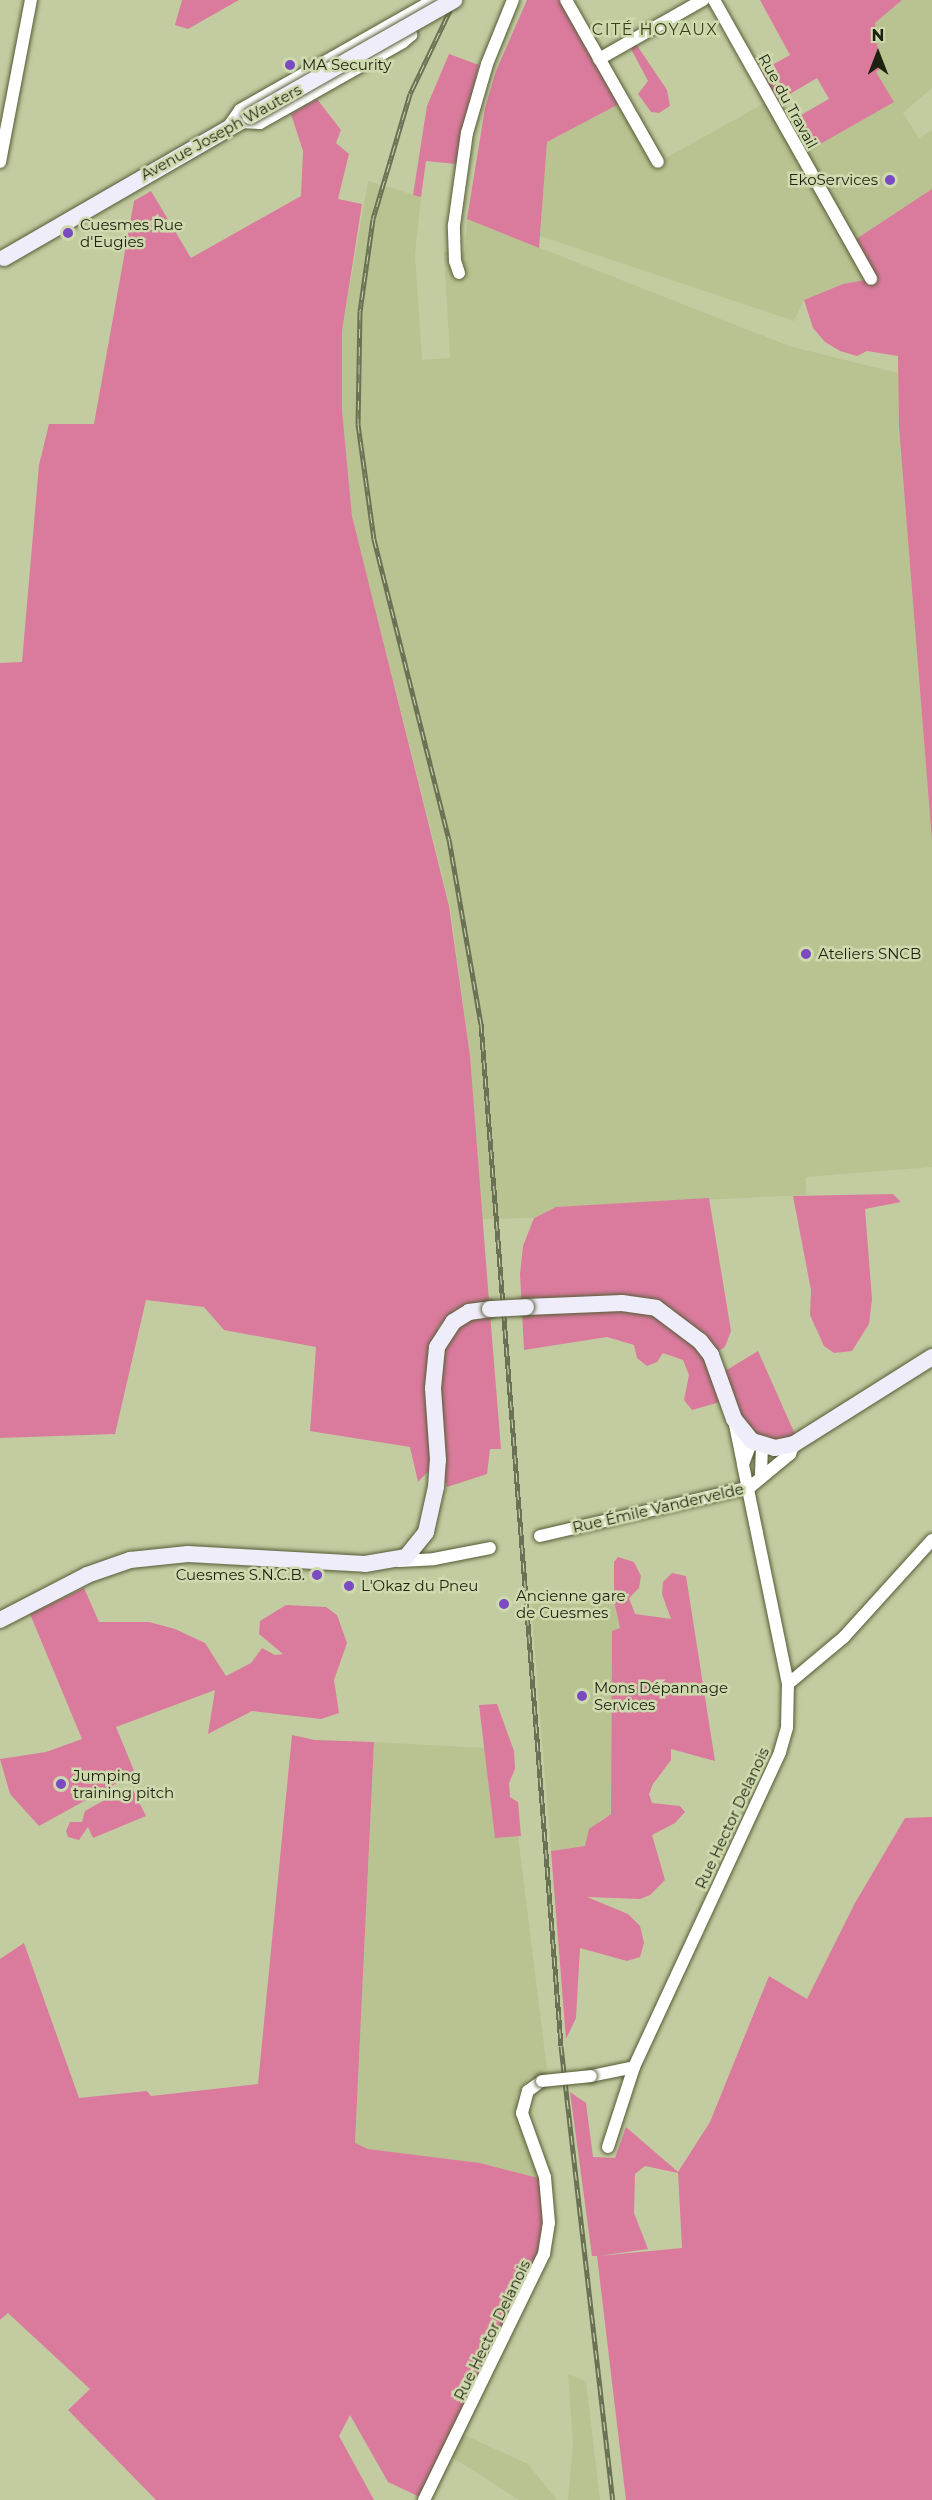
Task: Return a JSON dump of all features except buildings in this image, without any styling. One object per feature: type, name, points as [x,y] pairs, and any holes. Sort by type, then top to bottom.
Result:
[{"type":"main road","name":"Avenue Joseph Wauters","points":[[5,251],[225,131],[454,0]]},
{"type":"main road","points":[[0,1620],[87,1575],[130,1560],[188,1554],[365,1564],[394,1561],[412,1552],[431,1516],[438,1460],[433,1391],[437,1347],[444,1331],[460,1317],[490,1309],[622,1303],[656,1308],[700,1341],[711,1355],[734,1419],[757,1444]]},
{"type":"main road","name":"Rue Émile Vandervelde","points":[[757,1444],[794,1444],[932,1357]]},
{"type":"street","points":[[0,162],[31,0]]},
{"type":"street","points":[[225,131],[240,110],[434,0]]},
{"type":"street","points":[[459,273],[455,261],[454,225],[467,134],[487,64],[513,0]]},
{"type":"street","points":[[566,0],[658,162]]},
{"type":"street","points":[[599,58],[703,0]]},
{"type":"street","name":"Rue du Travail","points":[[714,0],[871,279]]},
{"type":"street","points":[[246,119],[260,123],[410,38],[412,32],[404,17]]},
{"type":"street","name":"Rue Hector Delanois","points":[[608,2146],[634,2067],[780,1752],[790,1705],[788,1684],[750,1487],[734,1419]]},
{"type":"street","points":[[743,1464],[757,1444]]},
{"type":"street","points":[[757,1444],[761,1474]]},
{"type":"street","name":"Rue Émile Vandervelde","points":[[540,1536],[750,1487],[761,1474],[790,1454],[794,1444]]},
{"type":"street","points":[[788,1684],[844,1637],[932,1540]]},
{"type":"street","points":[[394,1561],[434,1559],[490,1548]]},
{"type":"street","name":"Rue Hector Delanois","points":[[424,2500],[544,2254],[549,2223],[546,2177],[522,2113],[528,2091],[542,2081],[591,2076],[634,2067]]},
{"type":"shaded area","points":[[182,0],[239,0],[188,29],[175,25]]},
{"type":"shaded area","points":[[527,0],[560,0],[619,104],[547,142],[539,248],[467,219],[485,108],[496,71]]},
{"type":"shaded area","points":[[760,0],[902,0],[875,23],[880,69],[876,72],[894,102],[808,151],[791,121],[829,99],[817,78],[773,104],[756,74],[790,55]]},
{"type":"shaded area","points":[[902,0],[932,0],[932,88],[903,113],[919,138],[932,130],[932,189],[851,242],[871,279],[843,284],[804,300],[794,321],[540,236],[547,142],[619,104],[662,160],[765,103],[785,124],[880,69],[875,23]]},
{"type":"shaded area","points":[[636,44],[667,90],[670,106],[659,113],[651,112],[638,94],[648,81],[630,47]]},
{"type":"shaded area","points":[[449,54],[479,65],[456,164],[426,161],[421,197],[413,195],[427,106]]},
{"type":"shaded area","points":[[317,99],[341,130],[336,143],[349,154],[338,199],[362,204],[342,331],[342,410],[352,516],[449,906],[470,1056],[489,1301],[447,1318],[438,1327],[437,1346],[465,1322],[490,1313],[501,1449],[490,1449],[487,1474],[447,1487],[438,1461],[418,1482],[410,1447],[310,1431],[316,1347],[224,1330],[204,1307],[146,1300],[115,1434],[0,1438],[0,663],[22,662],[39,465],[49,424],[94,424],[134,201],[151,191],[191,258],[301,196],[303,151],[291,114]]},
{"type":"shaded area","points":[[368,181],[421,197],[415,254],[422,360],[450,358],[444,252],[465,252],[467,219],[789,346],[898,373],[899,427],[932,841],[932,1167],[806,1177],[806,1195],[556,1207],[534,1218],[482,1219],[470,1056],[450,906],[352,516],[342,410],[342,331]]},
{"type":"shaded area","points":[[932,189],[932,841],[899,427],[898,356],[867,351],[857,356],[840,351],[825,342],[813,328],[804,300],[843,284],[870,279],[850,243]]},
{"type":"shaded area","points":[[893,1194],[901,1202],[865,1209],[872,1299],[869,1324],[852,1351],[834,1353],[824,1346],[810,1315],[811,1290],[793,1196]]},
{"type":"shaded area","points":[[709,1198],[731,1331],[725,1347],[712,1355],[720,1374],[758,1351],[798,1441],[762,1446],[727,1400],[692,1410],[684,1400],[689,1375],[683,1360],[663,1353],[657,1362],[647,1366],[637,1358],[634,1345],[607,1337],[524,1350],[520,1274],[523,1246],[534,1218],[556,1207]]},
{"type":"shaded area","points":[[618,1557],[634,1562],[641,1576],[639,1588],[629,1598],[635,1614],[671,1619],[662,1594],[663,1582],[672,1573],[686,1576],[715,1761],[671,1749],[671,1760],[653,1784],[649,1794],[652,1803],[680,1806],[685,1812],[675,1823],[652,1835],[665,1880],[650,1895],[640,1899],[587,1897],[628,1914],[640,1926],[644,1943],[640,1957],[627,1961],[580,1948],[576,2018],[566,2039],[551,1851],[585,1846],[589,1829],[611,1814],[612,1631],[620,1628],[614,1601],[614,1562]]},
{"type":"shaded area","points":[[84,1588],[99,1622],[149,1622],[175,1629],[205,1643],[226,1676],[251,1663],[262,1648],[275,1655],[283,1654],[259,1634],[260,1621],[286,1605],[326,1607],[337,1615],[347,1643],[334,1680],[339,1713],[321,1719],[252,1711],[208,1734],[215,1690],[116,1727],[135,1773],[39,1826],[10,1794],[0,1759],[46,1752],[82,1739],[30,1614]]},
{"type":"shaded area","points":[[614,1601],[620,1629],[612,1631],[611,1814],[600,1820],[585,1846],[551,1851],[531,1602]]},
{"type":"shaded area","points":[[497,1704],[514,1751],[515,1769],[509,1783],[510,1797],[518,1802],[521,1836],[495,1838],[479,1705]]},
{"type":"shaded area","points":[[292,1735],[315,1740],[374,1742],[355,2143],[368,2149],[480,2163],[538,2178],[547,2190],[546,2244],[424,2499],[388,2482],[350,2415],[339,2436],[374,2500],[156,2500],[68,2410],[90,2389],[8,2313],[0,2320],[0,1959],[24,1943],[79,2098],[147,2091],[151,2096],[258,2084]]},
{"type":"shaded area","points":[[374,1742],[485,1748],[495,1838],[518,1836],[547,2069],[529,2077],[516,2097],[520,2128],[538,2178],[480,2163],[368,2149],[355,2143]]},
{"type":"shaded area","name":"Jumping training pitch","points":[[126,1788],[133,1790],[146,1816],[93,1838],[88,1827],[79,1840],[68,1837],[66,1831],[70,1822],[82,1822],[85,1811]]},
{"type":"shaded area","points":[[932,1817],[932,2500],[626,2500],[597,2256],[592,2256],[570,2092],[586,2103],[593,2157],[615,2158],[626,2127],[678,2172],[710,2122],[769,1976],[807,1999],[855,1903],[905,1818]],"holes":[[[645,2166],[678,2173],[682,2248],[598,2256],[648,2249],[634,2213],[635,2174]]]},
{"type":"shaded area","points":[[568,2374],[586,2381],[600,2500],[568,2500],[573,2444]]},
{"type":"shaded area","points":[[458,2432],[528,2464],[557,2500],[519,2500],[447,2454]]},
{"type":"railway","points":[[455,0],[410,94],[373,219],[360,311],[358,424],[374,539],[449,839],[481,1024],[561,2046],[613,2500]]},
{"type":"place","name":"MA Security","points":[[290,65]]},
{"type":"place","name":"EkoServices","points":[[890,180]]},
{"type":"place","name":"Cuesmes Rue d'Eugies","points":[[68,233]]},
{"type":"place","name":"Ateliers SNCB","points":[[806,954]]},
{"type":"place","name":"Cuesmes S.N.C.B.","points":[[317,1575]]},
{"type":"place","name":"L'Okaz du Pneu","points":[[349,1586]]},
{"type":"place","name":"Ancienne gare de Cuesmes","points":[[504,1604]]},
{"type":"place","name":"Mons Dépannage Services","points":[[582,1696]]},
{"type":"place","name":"Jumping training pitch","points":[[61,1784]]},
{"type":"district","name":"CITÉ HOYAUX","points":[[655,30]]}]
